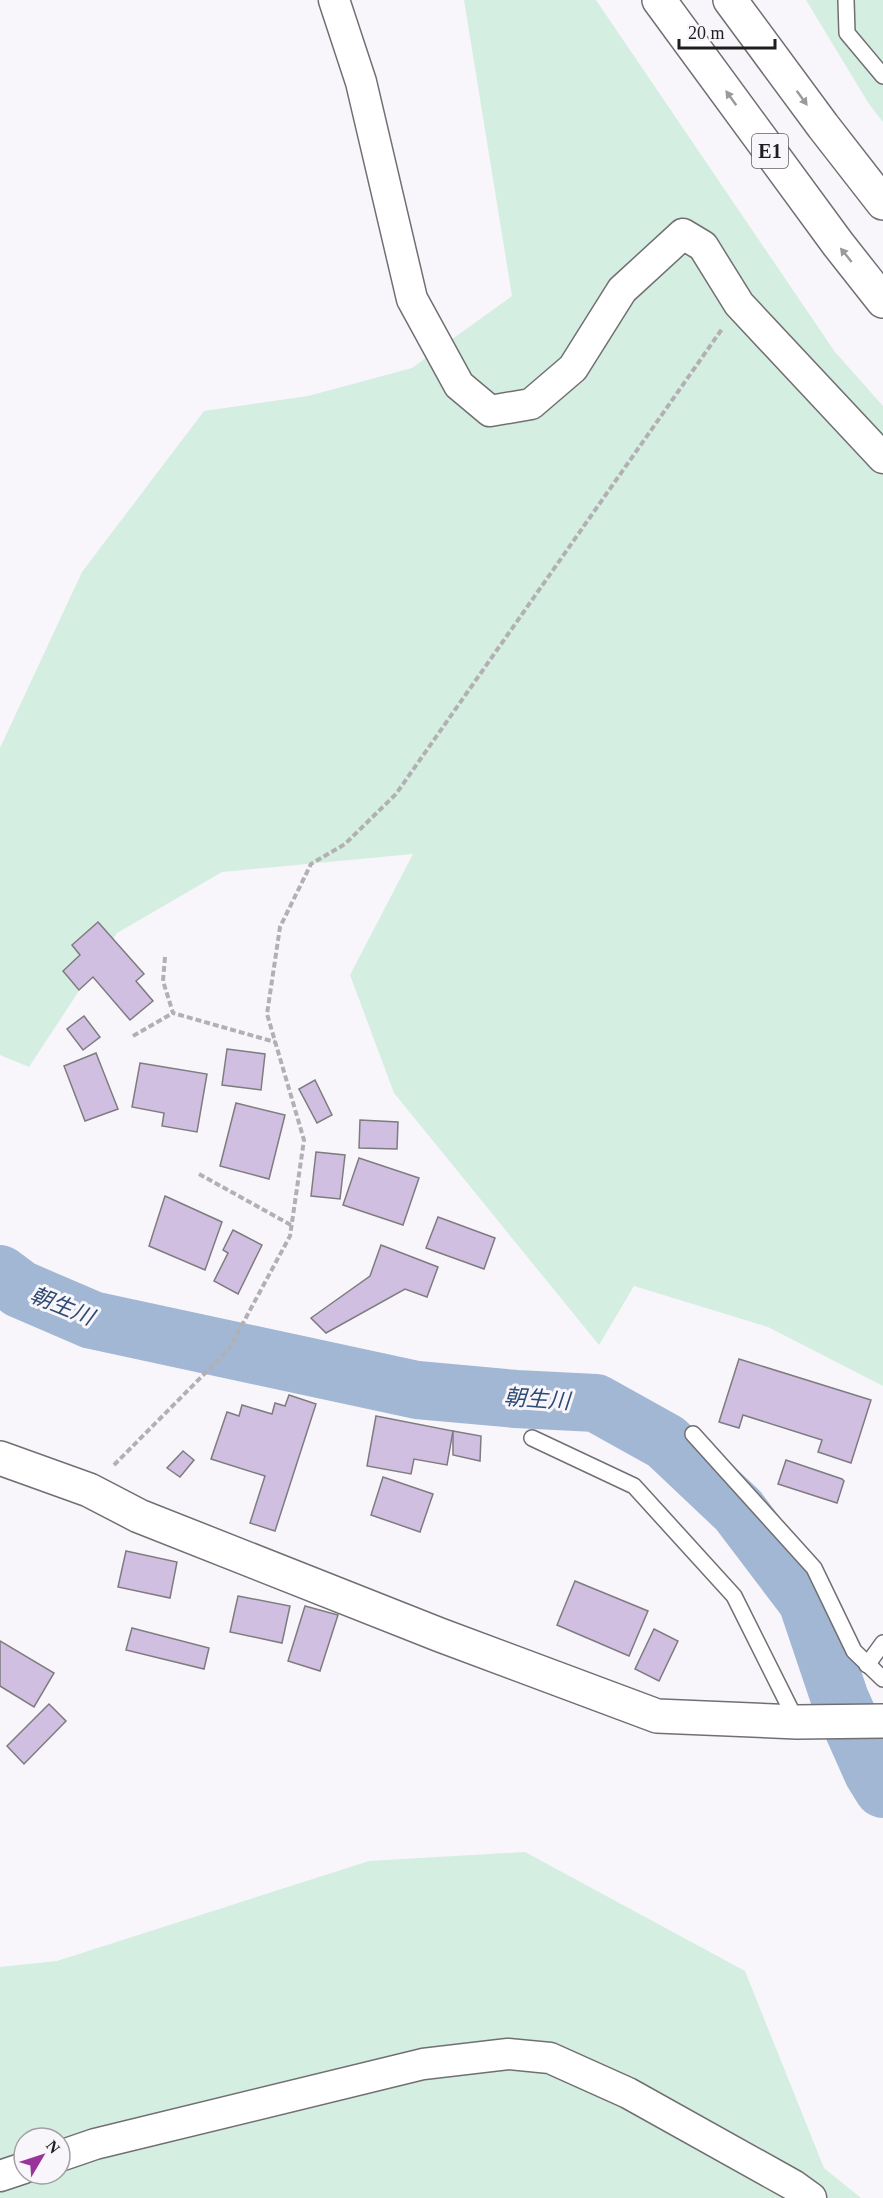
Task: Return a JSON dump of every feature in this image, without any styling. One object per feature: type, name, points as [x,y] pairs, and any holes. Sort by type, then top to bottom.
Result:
[{"type":"main road","name":"E1","points":[[659,0],[838,244],[883,301]]},
{"type":"main road","points":[[730,0],[883,203]]},
{"type":"main road","points":[[0,1458],[89,1491],[139,1516],[441,1635],[657,1716],[797,1722],[883,1721]]},
{"type":"street","points":[[334,0],[361,82],[412,299],[459,385],[490,411],[531,404],[573,368],[622,290],[683,234],[703,246],[739,304],[883,458]]},
{"type":"street","points":[[72,2152],[95,2144],[423,2064],[508,2054],[550,2058],[628,2093],[793,2185],[811,2198]]},
{"type":"lane","points":[[846,0],[847,33],[883,76]]},
{"type":"lane","points":[[693,1434],[814,1568],[854,1651],[883,1679]]},
{"type":"lane","points":[[532,1438],[634,1486],[734,1596],[797,1722]]},
{"type":"lane","points":[[867,1665],[883,1644]]},
{"type":"path","points":[[89,1491],[229,1349],[290,1236],[304,1140],[267,1014],[280,927],[311,864],[345,844],[396,794],[739,304]]},
{"type":"path","points":[[165,957],[162,981],[173,1013]]},
{"type":"path","points":[[133,1036],[173,1013],[275,1042]]},
{"type":"path","points":[[198,1174],[291,1225]]},
{"type":"green space","points":[[464,0],[596,0],[835,352],[883,406],[883,1386],[768,1327],[634,1286],[599,1345],[394,1093],[350,975],[413,854],[222,872],[117,933],[29,1067],[0,1055],[0,748],[82,572],[204,411],[308,396],[412,368],[512,296]]},
{"type":"green space","points":[[806,0],[883,0],[883,122],[869,104]]},
{"type":"green space","points":[[525,1852],[745,1971],[824,2168],[861,2198],[0,2198],[0,1967],[57,1961],[369,1861]]},
{"type":"building","points":[[98,922],[144,974],[136,981],[153,1001],[130,1020],[93,977],[79,990],[63,971],[80,955],[72,945]]},
{"type":"building","points":[[84,1016],[100,1037],[83,1050],[67,1029]]},
{"type":"building","points":[[227,1049],[265,1054],[261,1090],[222,1085]]},
{"type":"building","points":[[96,1053],[118,1109],[85,1121],[64,1066]]},
{"type":"building","points":[[140,1063],[207,1074],[197,1132],[162,1126],[164,1113],[132,1107]]},
{"type":"building","points":[[315,1080],[332,1115],[317,1123],[299,1089]]},
{"type":"building","points":[[236,1103],[285,1115],[269,1179],[220,1166]]},
{"type":"building","points":[[360,1120],[398,1122],[397,1149],[359,1148]]},
{"type":"building","points":[[316,1152],[345,1155],[340,1199],[311,1196]]},
{"type":"building","points":[[359,1158],[419,1178],[403,1225],[343,1205]]},
{"type":"building","points":[[165,1196],[222,1222],[205,1270],[149,1246]]},
{"type":"building","points":[[438,1217],[495,1238],[484,1269],[426,1248]]},
{"type":"building","points":[[233,1230],[262,1245],[238,1294],[214,1281],[228,1253],[223,1250]]},
{"type":"building","points":[[381,1245],[438,1267],[427,1297],[405,1289],[326,1333],[311,1318],[370,1276]]},
{"type":"building","points":[[739,1359],[871,1400],[851,1463],[818,1452],[822,1440],[743,1415],[739,1428],[719,1422]]},
{"type":"building","points":[[289,1395],[316,1404],[275,1531],[250,1523],[265,1476],[211,1459],[227,1412],[239,1416],[242,1405],[272,1414],[275,1403],[285,1406]]},
{"type":"building","points":[[376,1416],[453,1431],[447,1465],[414,1459],[411,1474],[367,1466]]},
{"type":"building","points":[[453,1431],[481,1436],[480,1461],[453,1455]]},
{"type":"building","points":[[183,1451],[194,1460],[180,1477],[167,1468]]},
{"type":"building","points":[[786,1460],[842,1479],[844,1481],[837,1503],[778,1484]]},
{"type":"building","points":[[383,1477],[433,1494],[420,1532],[371,1515]]},
{"type":"building","points":[[126,1551],[177,1562],[170,1598],[118,1587]]},
{"type":"building","points":[[575,1581],[648,1611],[629,1656],[557,1625]]},
{"type":"building","points":[[238,1596],[290,1606],[282,1643],[230,1632]]},
{"type":"building","points":[[305,1606],[338,1615],[320,1671],[288,1661]]},
{"type":"building","points":[[132,1628],[209,1648],[204,1669],[126,1650]]},
{"type":"building","points":[[654,1629],[678,1641],[659,1681],[635,1669]]},
{"type":"building","points":[[0,1641],[54,1673],[34,1707],[0,1686]]},
{"type":"building","points":[[49,1704],[66,1721],[24,1764],[7,1746]]},
{"type":"waterway","name":"朝生川","points":[[0,1274],[20,1289],[92,1320],[417,1390],[516,1399],[596,1403],[666,1442],[738,1510],[807,1601],[840,1699],[873,1773],[883,1789]]}]
